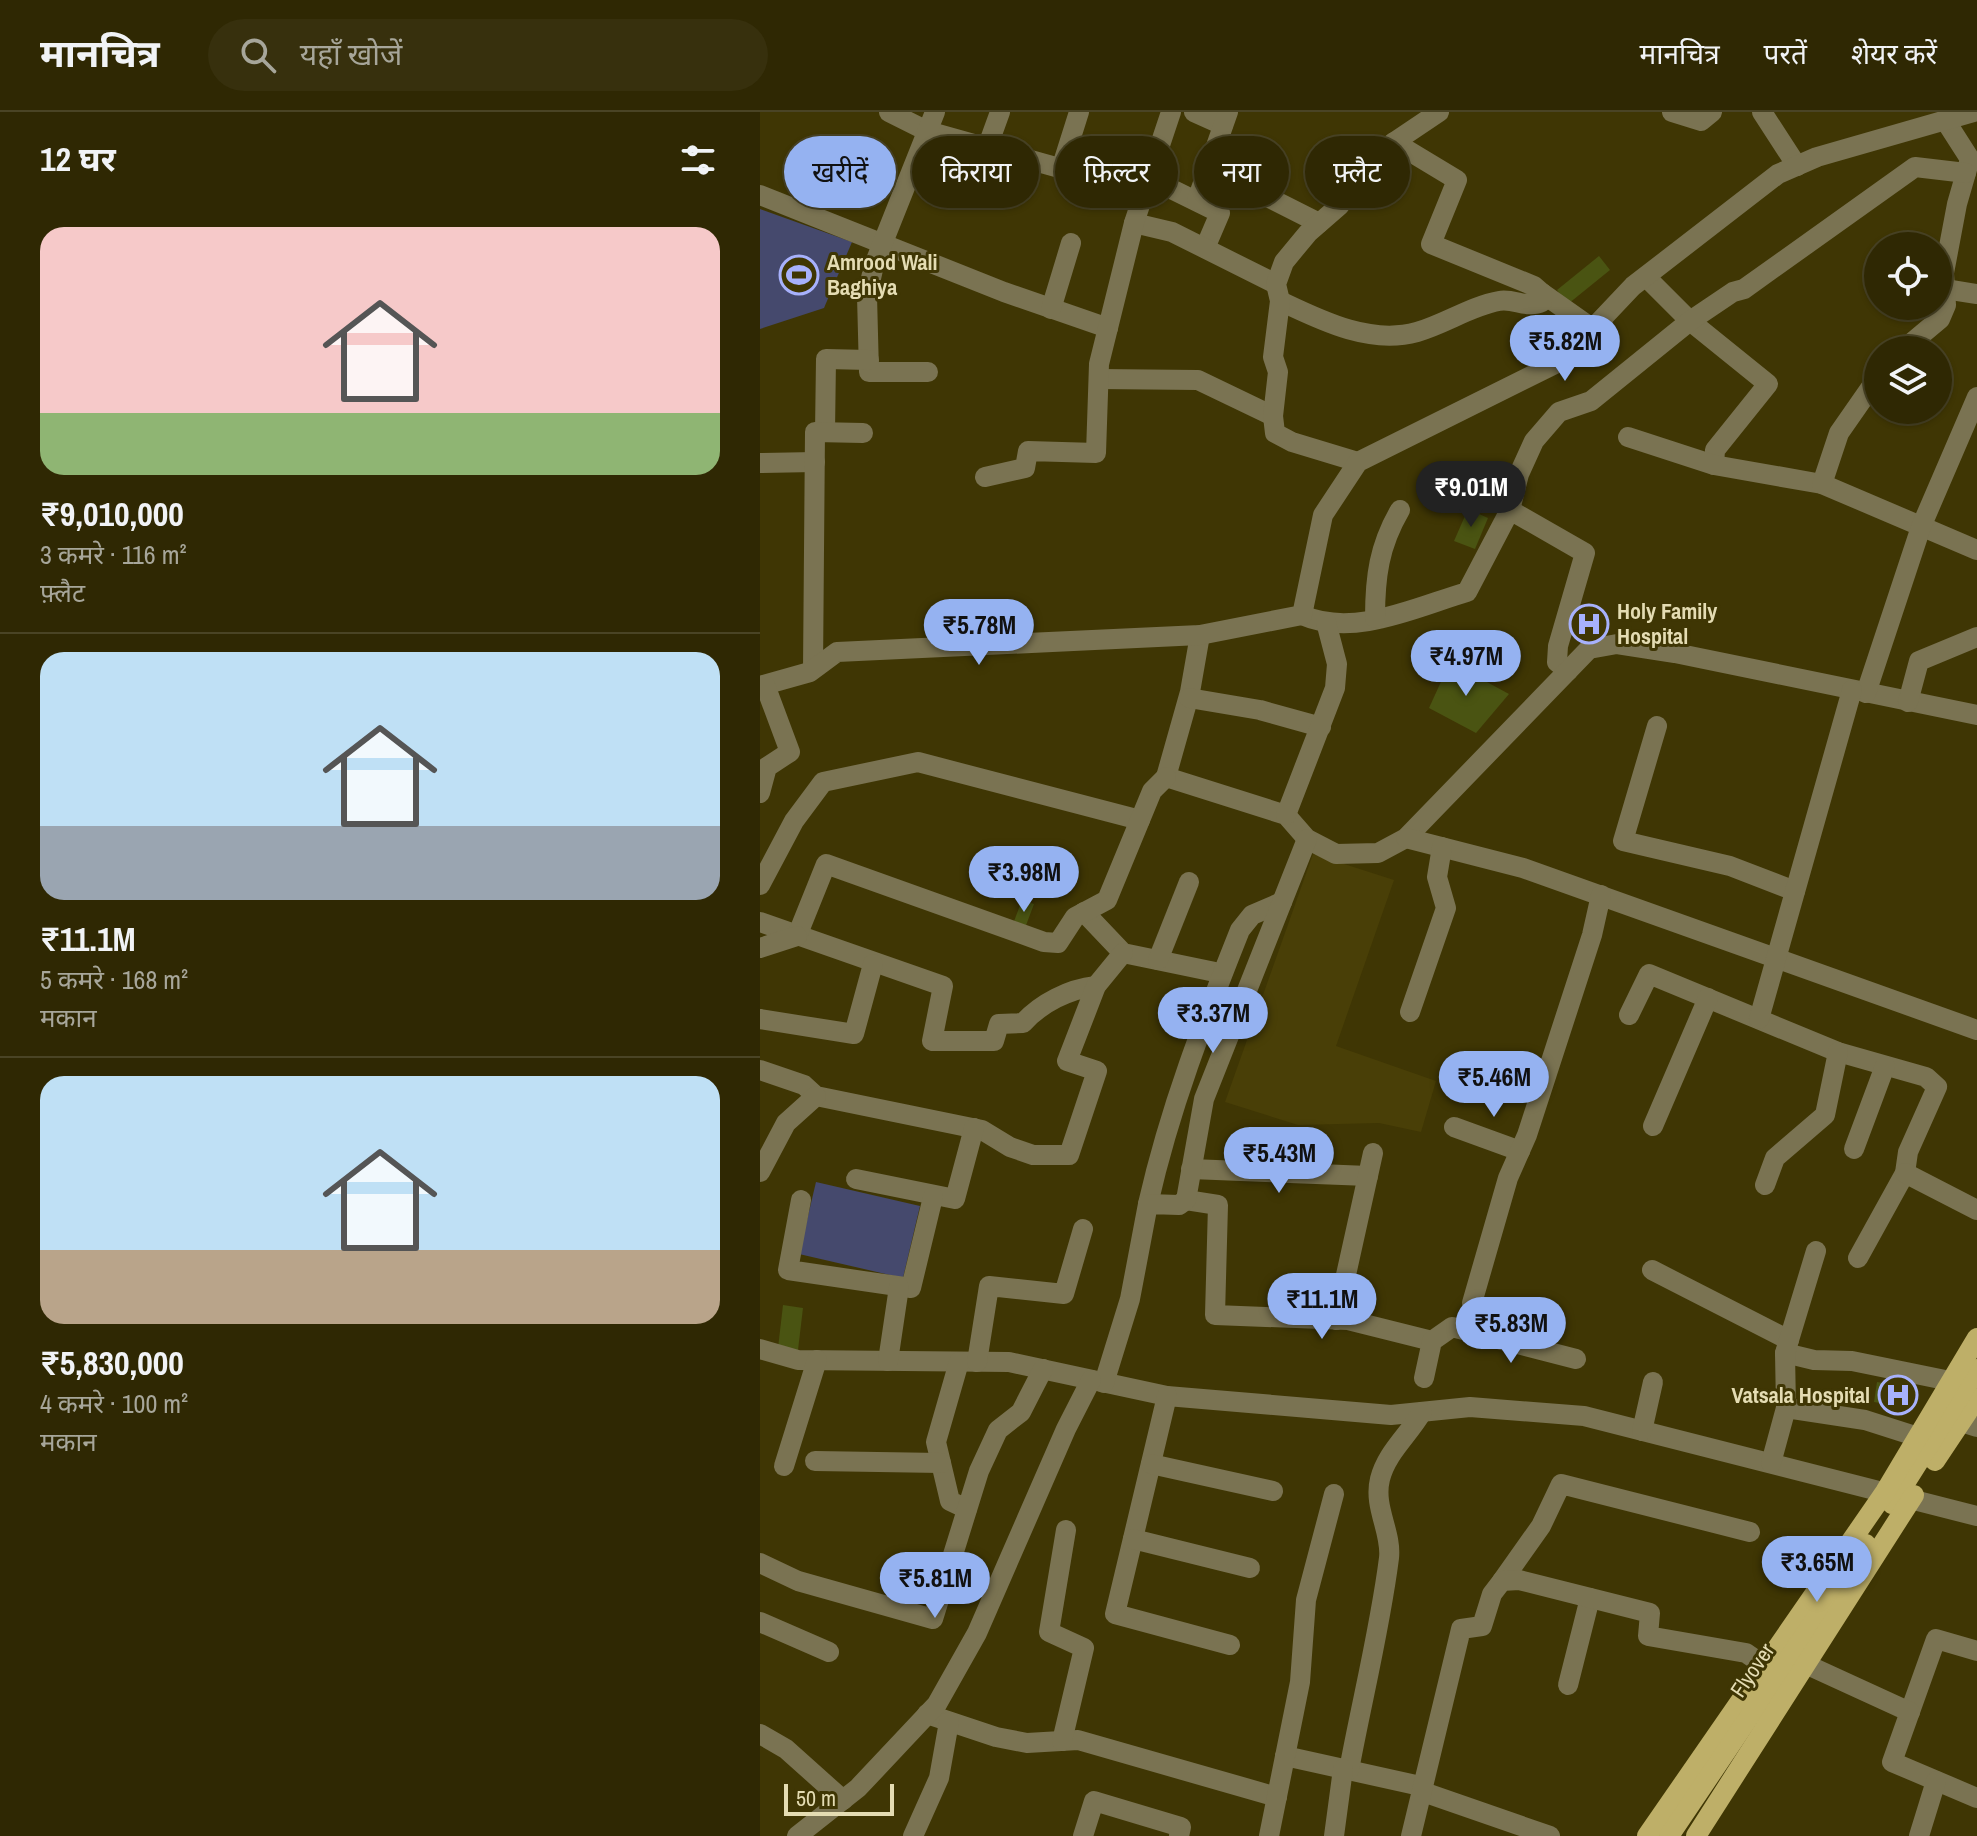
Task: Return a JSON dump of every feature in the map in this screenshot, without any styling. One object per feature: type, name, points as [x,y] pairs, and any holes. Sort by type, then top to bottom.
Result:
[{"type":"main road","points":[[1647,1836],[1885,1492],[1915,1436],[1977,1338]]},
{"type":"main road","name":"Flyover","points":[[1669,1836],[1894,1502],[1977,1369]]},
{"type":"main road","points":[[1696,1836],[1911,1499],[1969,1425],[1977,1398]]},
{"type":"street","points":[[889,112],[931,122],[961,136]]},
{"type":"street","points":[[991,136],[1000,112]]},
{"type":"street","points":[[1071,136],[1079,112]]},
{"type":"street","points":[[1163,136],[1171,112]]},
{"type":"street","points":[[1194,112],[1226,119]]},
{"type":"street","points":[[1672,112],[1701,121],[1712,112]]},
{"type":"street","points":[[1762,112],[1797,166]]},
{"type":"street","points":[[1302,615],[1323,515],[1358,462],[1563,360],[1646,277],[1778,174],[1922,119],[1945,120],[1974,112]]},
{"type":"street","points":[[1402,136],[1430,114]]},
{"type":"street","points":[[1945,120],[1970,159],[1952,236]]},
{"type":"street","points":[[928,372],[869,372],[867,296],[882,242],[931,122]]},
{"type":"street","points":[[1410,152],[1457,180],[1431,244],[1496,268],[1542,293],[1593,329]]},
{"type":"street","points":[[760,793],[767,767],[790,752],[762,686],[813,669],[837,652],[1200,635],[1302,615],[1326,622],[1393,617],[1467,592],[1510,510],[1519,474],[1534,441],[1559,412],[1591,401],[1690,321],[1733,292],[1744,289],[1915,167],[1966,173]]},
{"type":"street","points":[[760,195],[1051,309],[1108,328]]},
{"type":"street","points":[[985,477],[1025,468],[1028,451],[1096,453],[1099,379],[1108,328],[1139,208]]},
{"type":"street","points":[[1205,248],[1220,213],[1211,208]]},
{"type":"street","points":[[1289,208],[1319,223]]},
{"type":"street","points":[[1337,208],[1284,262],[1273,357],[1278,372],[1273,416],[1275,433],[1292,442],[1358,462]]},
{"type":"street","points":[[1134,223],[1172,232],[1205,248],[1326,323],[1383,337],[1416,332],[1501,300],[1535,305],[1542,302],[1542,293]]},
{"type":"street","points":[[1051,309],[1071,243]]},
{"type":"street","points":[[1646,277],[1690,321],[1768,384],[1715,450],[1714,465]]},
{"type":"street","points":[[1952,290],[1977,294]]},
{"type":"street","points":[[1920,336],[1939,320]]},
{"type":"street","points":[[825,432],[826,359],[869,360]]},
{"type":"street","points":[[1099,379],[1198,380],[1273,416]]},
{"type":"street","points":[[1822,484],[1839,433],[1864,397]]},
{"type":"street","points":[[1759,1019],[1795,891],[1859,692],[1921,527],[1977,397]]},
{"type":"street","points":[[813,669],[815,432],[863,433]]},
{"type":"street","points":[[1628,437],[1714,465],[1822,484],[1977,550]]},
{"type":"street","points":[[760,463],[815,462]]},
{"type":"street","points":[[1375,618],[1375,573],[1385,535],[1400,510]]},
{"type":"street","points":[[1510,510],[1585,553],[1558,646],[1557,662],[1568,671]]},
{"type":"street","points":[[1286,815],[1335,688],[1337,664],[1326,622]]},
{"type":"street","points":[[797,936],[826,864],[1044,942],[1058,943],[1075,917],[1107,900],[1152,791],[1166,777],[1189,698],[1200,635]]},
{"type":"street","points":[[1908,702],[1919,661],[1977,637]]},
{"type":"street","points":[[1166,777],[1286,815],[1307,839],[1336,854],[1378,853],[1406,838],[1589,649],[1617,644],[1977,715]]},
{"type":"street","points":[[1189,698],[1260,710],[1321,727]]},
{"type":"street","points":[[1657,726],[1623,841],[1730,866],[1795,891]]},
{"type":"street","points":[[760,885],[794,821],[823,782],[918,762],[1140,820]]},
{"type":"street","points":[[1406,838],[1523,868],[1977,1030]]},
{"type":"street","points":[[1186,1200],[1204,1099],[1307,839]]},
{"type":"street","points":[[1410,1012],[1446,908],[1437,877],[1442,847]]},
{"type":"street","points":[[1158,960],[1189,882]]},
{"type":"street","points":[[1472,1303],[1508,1178],[1520,1151],[1592,935],[1591,925],[1601,895]]},
{"type":"street","points":[[797,1836],[843,1800],[937,1704],[977,1633],[1066,1429],[1097,1381],[1130,1299],[1164,1133],[1216,979],[1240,930],[1252,915],[1282,902]]},
{"type":"street","points":[[1084,912],[1123,953],[1158,960],[1216,979],[1244,997]]},
{"type":"street","points":[[760,922],[943,986],[932,1041],[994,1041],[999,1024],[1023,1023],[1037,1008],[1084,987],[1096,986]]},
{"type":"street","points":[[760,948],[797,936]]},
{"type":"street","points":[[760,1070],[804,1085],[816,1096],[974,1128],[1033,1155],[1069,1155],[1097,1071],[1067,1061],[1096,986],[1123,953]]},
{"type":"street","points":[[760,1019],[854,1034],[873,964]]},
{"type":"street","points":[[1629,1015],[1649,974],[1838,1052],[1926,1077],[1937,1087],[1908,1152],[1905,1173],[1858,1258]]},
{"type":"street","points":[[1653,1126],[1708,998]]},
{"type":"street","points":[[1765,1185],[1775,1158],[1825,1115],[1838,1052]]},
{"type":"street","points":[[1854,1149],[1885,1066]]},
{"type":"street","points":[[760,1172],[786,1123],[816,1096]]},
{"type":"street","points":[[1454,1127],[1520,1151]]},
{"type":"street","points":[[856,1179],[955,1199],[974,1128]]},
{"type":"street","points":[[1336,1320],[1373,1153]]},
{"type":"street","points":[[1191,1169],[1368,1176]]},
{"type":"street","points":[[1905,1173],[1977,1210]]},
{"type":"street","points":[[801,1200],[788,1270],[911,1288],[933,1197]]},
{"type":"street","points":[[1148,1204],[1179,1205],[1186,1200],[1218,1205],[1215,1315],[1336,1320],[1432,1341]]},
{"type":"street","points":[[967,1509],[950,1501],[936,1442],[968,1362],[989,1286],[1064,1294],[1083,1229]]},
{"type":"street","points":[[1771,1463],[1786,1408],[1787,1346],[1816,1251]]},
{"type":"street","points":[[1652,1270],[1814,1360],[1852,1361],[1950,1381]]},
{"type":"street","points":[[888,1361],[899,1287]]},
{"type":"street","points":[[1424,1378],[1432,1341],[1452,1327],[1576,1359]]},
{"type":"street","points":[[760,1349],[798,1360],[1009,1362],[1167,1396],[1391,1415],[1470,1407],[1584,1416],[1977,1516]]},
{"type":"street","points":[[784,1466],[817,1360]]},
{"type":"street","points":[[760,1563],[798,1581],[906,1612],[942,1591],[967,1509],[998,1430],[1021,1412],[1043,1369]]},
{"type":"street","points":[[1642,1431],[1653,1382]]},
{"type":"street","points":[[1167,1396],[1115,1614],[1230,1645]]},
{"type":"street","points":[[1786,1408],[1865,1420],[1915,1436]]},
{"type":"street","points":[[1334,1836],[1390,1553],[1380,1514],[1379,1483],[1388,1456],[1410,1432],[1422,1412]]},
{"type":"street","points":[[815,1461],[941,1463]]},
{"type":"street","points":[[1151,1464],[1273,1491]]},
{"type":"street","points":[[1411,1836],[1461,1629],[1482,1626],[1492,1594],[1541,1526],[1561,1484],[1750,1532]]},
{"type":"street","points":[[1269,1836],[1300,1682],[1300,1640],[1306,1600],[1334,1494]]},
{"type":"street","points":[[1062,1741],[1084,1648],[1049,1632],[1066,1530]]},
{"type":"street","points":[[1133,1539],[1250,1568]]},
{"type":"street","points":[[1502,1581],[1519,1580],[1650,1613],[1648,1636],[1804,1665],[1910,1712]]},
{"type":"street","points":[[1568,1685],[1590,1598]]},
{"type":"street","points":[[760,1622],[829,1652]]},
{"type":"street","points":[[1977,1651],[1936,1639],[1892,1762],[1977,1798]]},
{"type":"street","points":[[760,1714],[779,1745]]},
{"type":"street","points":[[927,1714],[1027,1743],[1078,1740],[1277,1797]]},
{"type":"street","points":[[913,1836],[939,1778],[949,1722]]},
{"type":"street","points":[[760,1734],[779,1745],[843,1800]]},
{"type":"street","points":[[1285,1756],[1416,1785],[1424,1791],[1550,1836]]},
{"type":"street","points":[[1919,1836],[1936,1781]]},
{"type":"street","points":[[1083,1836],[1094,1801],[1181,1827],[1179,1836]]},
{"type":"shaded area","name":"Amrood Wali Baghiya","points":[[760,209],[852,242],[824,308],[760,329]]},
{"type":"shaded area","points":[[1313,854],[1394,880],[1336,1046],[1436,1081],[1421,1132],[1379,1123],[1298,1125],[1225,1102]]},
{"type":"shaded area","points":[[816,1182],[920,1206],[903,1278],[799,1254]]},
{"type":"building","points":[[1599,256],[1610,270],[1568,304],[1557,290]]},
{"type":"building","points":[[1468,509],[1488,518],[1475,549],[1454,541]]},
{"type":"building","points":[[1576,610],[1609,616],[1604,640],[1572,635]]},
{"type":"building","points":[[1450,662],[1509,694],[1476,733],[1429,708]]},
{"type":"building","points":[[1022,900],[1034,904],[1025,928],[1013,924]]},
{"type":"building","points":[[783,1305],[803,1308],[798,1350],[778,1348]]},
{"type":"building","points":[[1877,1382],[1912,1388],[1909,1408],[1874,1402]]},
{"type":"place","name":"Amrood Wali Baghiya","points":[[799,275]]},
{"type":"place","name":"Holy Family Hospital","points":[[1589,624]]},
{"type":"place","name":"Vatsala Hospital","points":[[1898,1395]]}]
